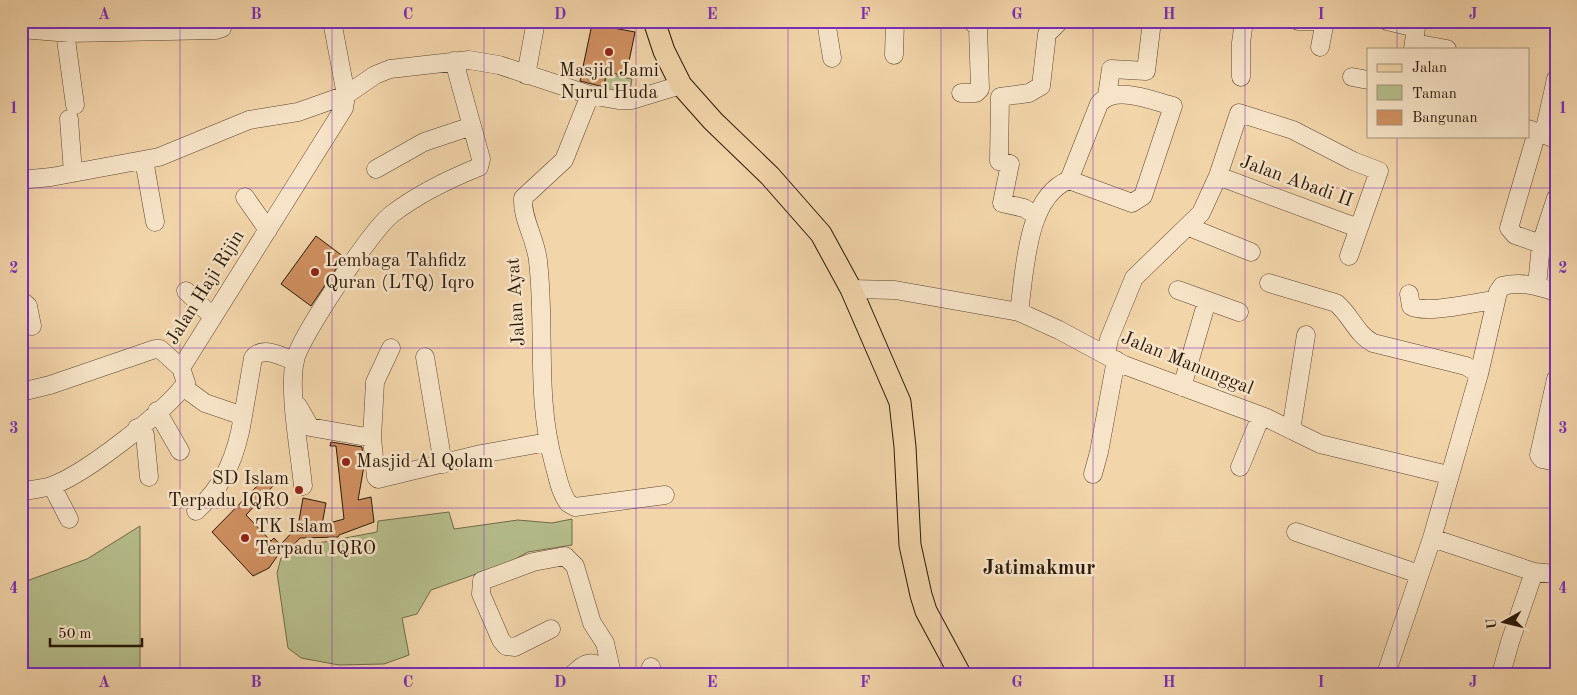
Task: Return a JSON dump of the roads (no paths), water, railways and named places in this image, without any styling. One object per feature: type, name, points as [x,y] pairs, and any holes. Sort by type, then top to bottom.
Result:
[{"type":"main road","points":[[654,21],[666,56],[681,86],[713,121],[770,176],[821,234],[851,289],[900,402],[905,447],[910,545],[926,611],[959,674]]},
{"type":"street","points":[[21,28],[65,32],[216,30],[222,28],[224,21]]},
{"type":"street","points":[[526,75],[536,21]]},
{"type":"street","points":[[826,21],[832,58]]},
{"type":"street","points":[[894,55],[895,21]]},
{"type":"street","points":[[961,93],[976,93],[980,88],[978,28],[971,21]]},
{"type":"street","points":[[1036,216],[1024,208],[1002,203],[1010,164],[998,161],[1000,97],[1029,93],[1041,86],[1047,34],[1060,21]]},
{"type":"street","points":[[1069,180],[1099,104],[1107,96],[1111,69],[1146,71],[1152,21]]},
{"type":"street","points":[[1241,77],[1241,43],[1244,21]]},
{"type":"street","points":[[1298,21],[1314,21]]},
{"type":"street","points":[[1320,47],[1325,21]]},
{"type":"street","points":[[1387,21],[1445,48]]},
{"type":"street","points":[[338,23],[346,95]]},
{"type":"street","points":[[65,32],[72,112],[73,173]]},
{"type":"street","points":[[21,180],[144,160],[178,151],[249,120],[298,112],[346,95],[375,74],[390,69],[469,60],[499,65],[590,95],[632,100],[681,86]]},
{"type":"street","points":[[303,486],[294,397],[295,361],[304,338],[363,249],[390,215],[455,177],[479,167],[481,160],[454,61]]},
{"type":"street","points":[[1541,244],[1515,235],[1509,228],[1541,136],[1556,79]]},
{"type":"street","name":"Jalan Haji Rijin","points":[[183,387],[185,378],[181,368],[344,108],[346,95]]},
{"type":"street","name":"Jalan Ayat","points":[[590,95],[564,160],[523,198],[523,211],[538,259],[542,400],[548,442],[559,481],[568,503],[575,506],[665,495]]},
{"type":"street","points":[[1019,312],[1036,216],[1048,195],[1058,184],[1069,180],[1132,203],[1143,196],[1173,106],[1134,96],[1107,96]]},
{"type":"street","points":[[1093,474],[1099,452],[1111,357],[1109,339],[1134,278],[1189,227],[1201,213],[1218,176],[1239,113],[1293,130],[1353,161],[1379,171],[1349,256]]},
{"type":"street","points":[[376,169],[424,142],[472,126]]},
{"type":"street","points":[[144,160],[155,222]]},
{"type":"street","name":"Jalan Abadi II","points":[[1218,176],[1358,228]]},
{"type":"street","points":[[245,196],[268,230]]},
{"type":"street","points":[[1537,286],[1541,244],[1556,198]]},
{"type":"street","points":[[1189,227],[1251,252]]},
{"type":"street","points":[[1269,283],[1336,303],[1345,310],[1364,338],[1373,343],[1466,366],[1479,374]]},
{"type":"street","points":[[1386,674],[1432,538],[1448,475],[1479,374],[1495,300],[1502,286],[1513,284],[1537,286],[1556,292]]},
{"type":"street","name":"Jalan Manunggal","points":[[851,289],[895,290],[1019,312],[1143,373],[1261,416],[1320,444],[1448,475]]},
{"type":"street","points":[[1178,290],[1239,312]]},
{"type":"street","points":[[186,291],[213,317]]},
{"type":"street","points":[[1409,294],[1411,306],[1428,309],[1495,300]]},
{"type":"street","points":[[21,300],[28,306],[32,326]]},
{"type":"street","points":[[1182,387],[1207,301]]},
{"type":"street","points":[[1291,430],[1306,335]]},
{"type":"street","points":[[390,348],[375,382],[372,438],[376,477],[378,479],[548,442]]},
{"type":"street","points":[[21,392],[50,385],[155,349],[160,349],[181,368]]},
{"type":"street","points":[[196,511],[210,498],[235,456],[253,358],[257,353],[264,351],[295,361]]},
{"type":"street","points":[[425,358],[443,464]]},
{"type":"street","points":[[1556,379],[1539,455],[1542,459],[1556,462]]},
{"type":"street","points":[[21,492],[52,486],[82,470],[137,428],[183,387],[205,403],[243,416]]},
{"type":"street","points":[[294,397],[310,427],[372,438]]},
{"type":"street","points":[[157,411],[180,451]]},
{"type":"street","points":[[1240,467],[1261,416]]},
{"type":"street","points":[[137,428],[145,435],[149,476]]},
{"type":"street","points":[[52,486],[69,519]]},
{"type":"street","points":[[1296,532],[1419,574]]},
{"type":"street","points":[[1432,538],[1534,572],[1556,574]]},
{"type":"street","points":[[551,629],[515,647],[506,646],[501,640],[480,589],[482,581],[488,577],[543,560],[565,556],[575,566],[592,623],[604,643],[612,674]]},
{"type":"street","points":[[1502,674],[1510,642],[1534,572]]},
{"type":"street","points":[[573,674],[590,662],[598,664],[602,674]]},
{"type":"place","name":"Masjid Jami Nurul Huda","points":[[609,52]]},
{"type":"place","name":"Lembaga Tahfidz Quran (LTQ) Iqro","points":[[315,272]]},
{"type":"place","name":"Masjid Al Qolam","points":[[346,462]]},
{"type":"place","name":"SD Islam Terpadu IQRO","points":[[299,490]]},
{"type":"place","name":"TK Islam Terpadu IQRO","points":[[245,538]]},
{"type":"district","name":"Jatimakmur","points":[[1039,568]]}]
